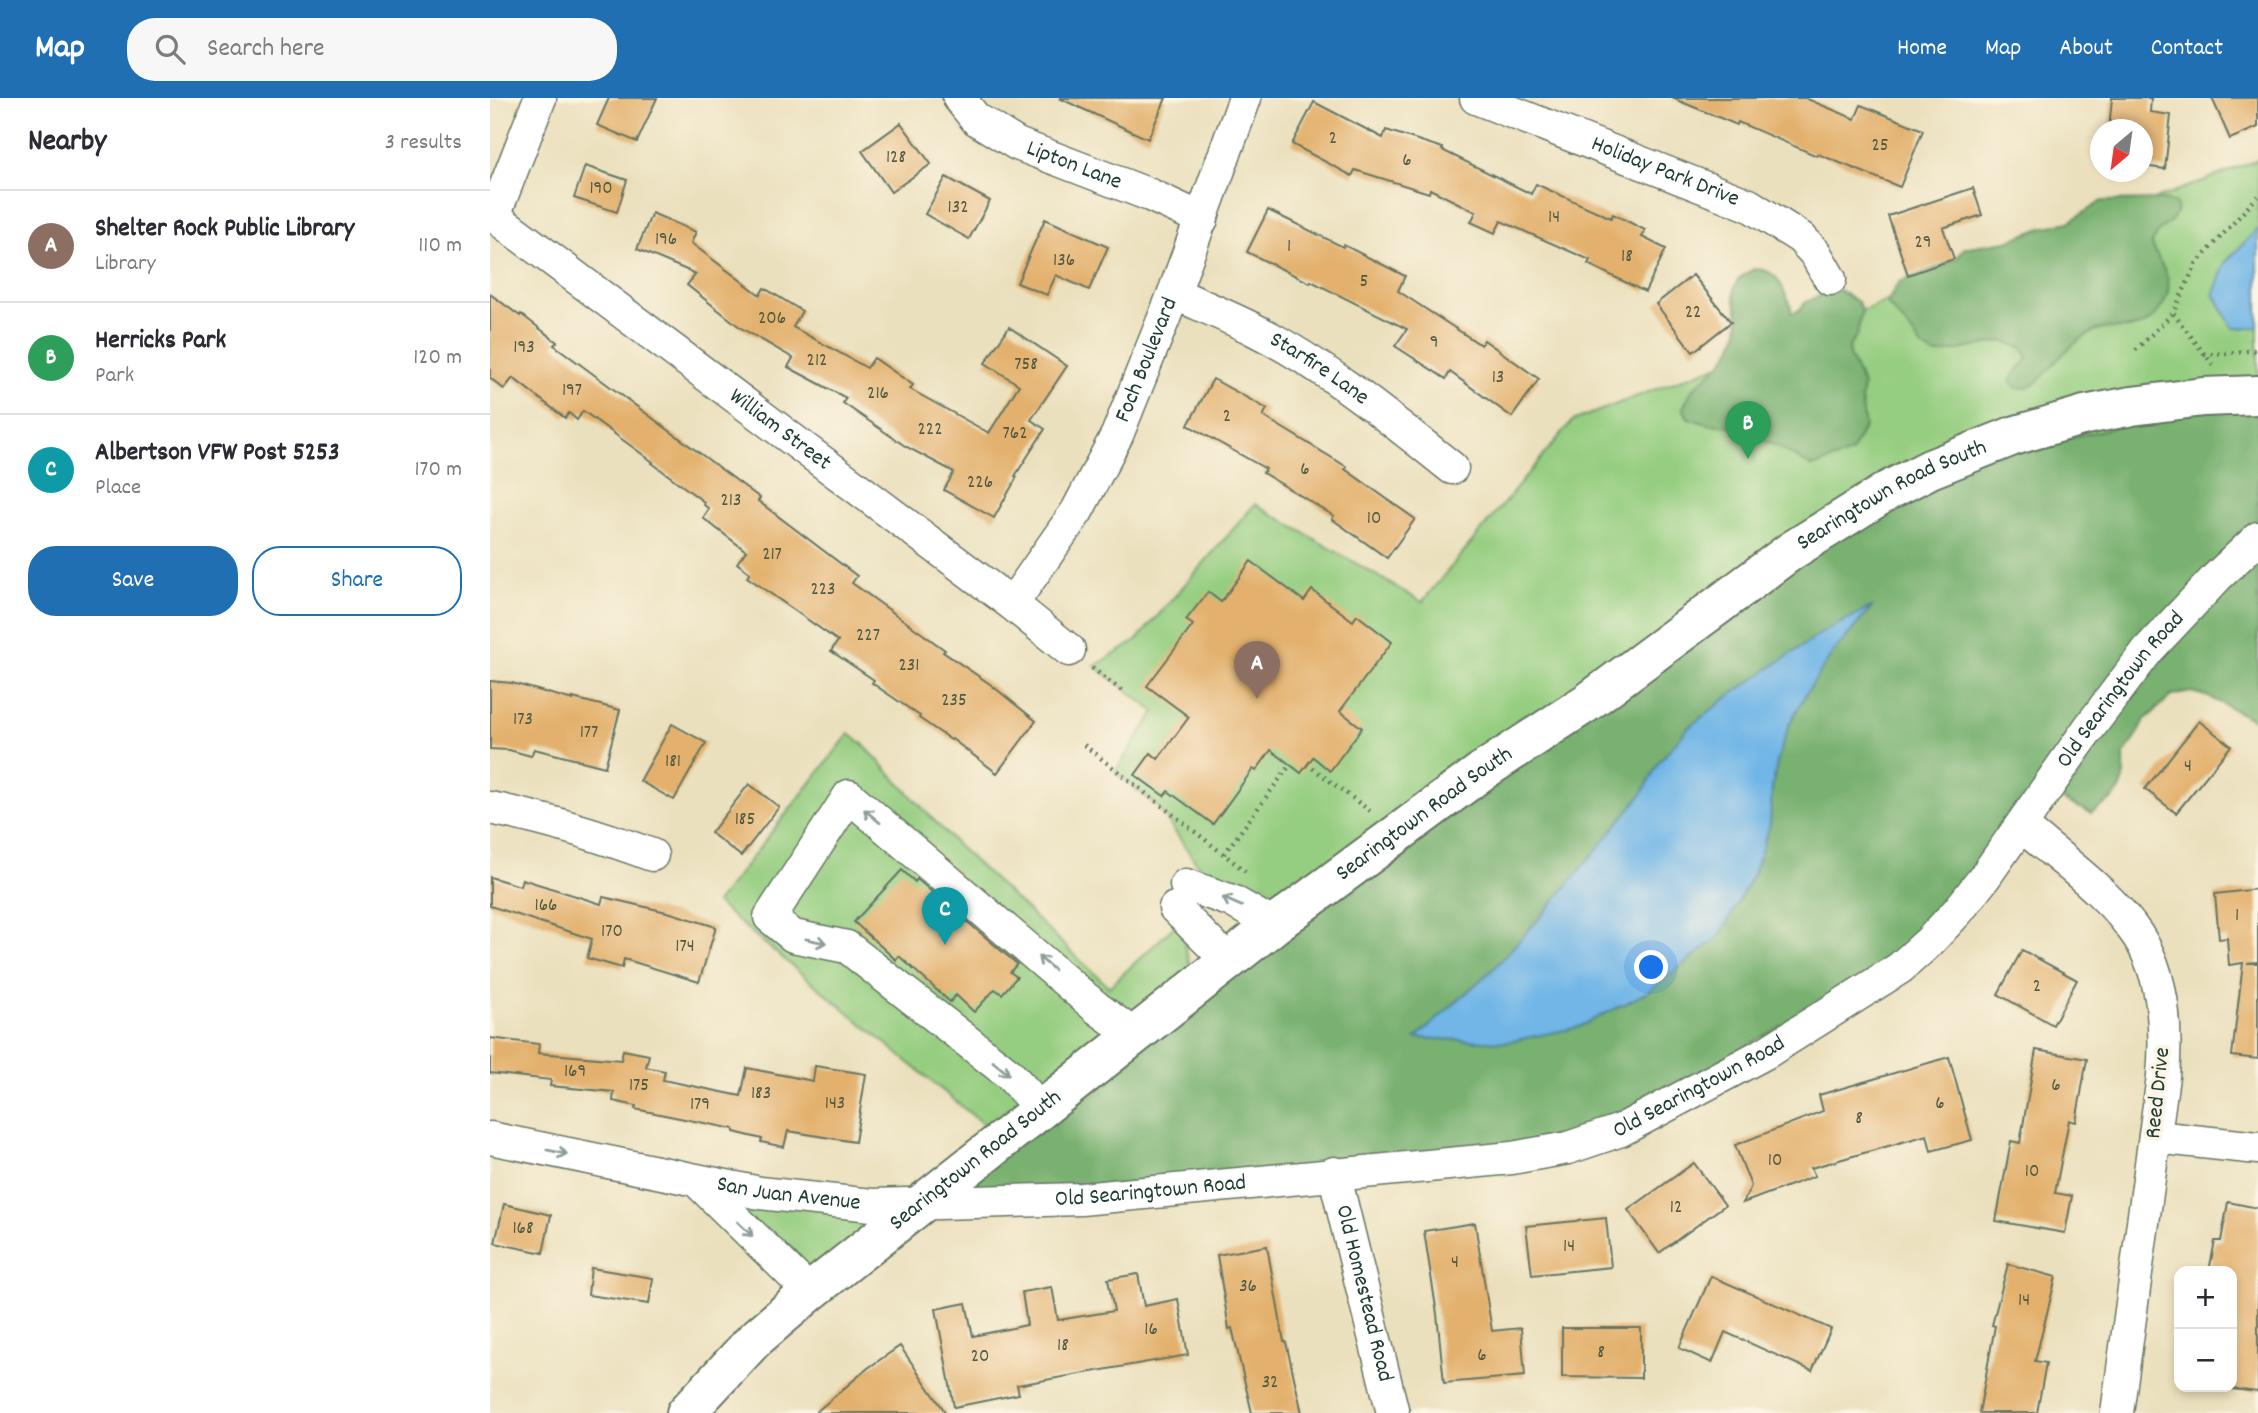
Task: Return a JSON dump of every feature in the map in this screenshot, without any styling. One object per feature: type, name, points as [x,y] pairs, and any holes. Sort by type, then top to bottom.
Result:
[{"type":"main road","name":"Searingtown Road South","points":[[686,1413],[754,1340],[810,1292],[1274,925],[1481,772],[1588,702],[1791,551],[1930,469],[2013,436],[2085,415],[2132,406],[2203,397],[2258,395]]},
{"type":"street","points":[[492,215],[540,98]]},
{"type":"street","name":"Lipton Lane","points":[[959,98],[976,118],[1017,144],[1150,195],[1202,219]]},
{"type":"street","name":"Foch Boulevard","points":[[1012,604],[1077,511],[1117,435],[1174,293],[1245,98]]},
{"type":"street","name":"Holiday Park Drive","points":[[1476,98],[1748,205],[1801,237],[1815,253],[1830,279]]},
{"type":"street","name":"William Street","points":[[492,215],[1012,604],[1069,650]]},
{"type":"street","name":"Starfire Lane","points":[[1174,293],[1254,329],[1320,369],[1387,416],[1452,468]]},
{"type":"street","name":"Old Searingtown Road","points":[[922,1203],[1081,1199],[1512,1158],[1568,1148],[1621,1130],[1767,1052],[1900,968],[1929,942],[1958,911],[2022,826],[2148,650],[2258,538]]},
{"type":"street","points":[[1040,1108],[1009,1074],[847,947],[793,936],[770,917],[849,796],[1097,1008],[1134,1035]]},
{"type":"street","points":[[490,808],[606,838],[652,855]]},
{"type":"street","name":"Reed Drive","points":[[2022,826],[2118,911],[2139,937],[2151,964],[2162,1004],[2166,1041],[2117,1413]]},
{"type":"street","points":[[1228,961],[1180,897],[1232,901],[1274,925]]},
{"type":"street","points":[[2155,1137],[2258,1148]]},
{"type":"street","name":"San Juan Avenue","points":[[490,1138],[760,1193],[872,1205],[922,1203]]},
{"type":"street","name":"Old Homestead Road","points":[[1334,1174],[1393,1413]]},
{"type":"street","name":"San Juan Avenue","points":[[697,1181],[810,1292]]},
{"type":"path","points":[[2136,350],[2173,313],[2196,264],[2258,196]]},
{"type":"path","points":[[2173,313],[2217,370]]},
{"type":"path","points":[[2204,355],[2258,350]]},
{"type":"path","points":[[1069,650],[1122,691]]},
{"type":"path","points":[[1084,745],[1255,878]]},
{"type":"path","points":[[1307,764],[1370,811]]},
{"type":"path","points":[[1224,854],[1290,765]]},
{"type":"green space","points":[[2258,160],[2258,395],[1269,915],[1214,888],[1157,806],[1115,772],[1155,712],[1095,666],[1136,641],[1255,504],[1422,602],[1572,421]]},
{"type":"green space","points":[[2166,200],[2176,204],[2176,214],[2158,232],[2152,243],[2168,283],[2166,298],[2161,308],[2141,325],[2103,329],[2087,335],[2029,386],[2016,388],[2010,381],[2028,359],[2023,348],[2002,341],[1935,355],[1922,347],[1888,305],[1899,282],[1942,266],[1957,258],[1963,249],[1968,247],[2007,241],[2042,228],[2069,222],[2102,201]]},
{"type":"green space","points":[[1754,269],[1765,270],[1776,278],[1789,302],[1791,313],[1798,311],[1806,302],[1833,290],[1839,290],[1858,302],[1862,311],[1849,355],[1863,385],[1861,400],[1865,426],[1851,453],[1813,467],[1776,446],[1731,426],[1707,424],[1688,418],[1683,408],[1690,393],[1725,359],[1734,344],[1739,324],[1734,290],[1742,276]]},
{"type":"green space","points":[[2258,395],[2258,722],[2209,697],[2191,692],[2171,696],[2145,720],[2124,753],[2124,775],[2116,795],[2091,813],[2063,800],[2060,773],[1929,942],[1568,1148],[922,1203],[1104,1055],[1930,469]]},
{"type":"green space","points":[[849,734],[862,743],[957,845],[1109,987],[1179,922],[1193,978],[1001,1139],[716,903]]},
{"type":"green space","points":[[703,1184],[913,1207],[810,1287]]},
{"type":"water","points":[[2258,228],[2258,327],[2233,328],[2214,294],[2225,263]]},
{"type":"water","points":[[1873,606],[1833,653],[1789,725],[1778,758],[1772,789],[1770,824],[1754,872],[1720,936],[1646,993],[1579,1027],[1507,1042],[1416,1038],[1495,967],[1547,910],[1642,794],[1659,762],[1688,728],[1732,694],[1823,632]]},
{"type":"building","points":[[609,98],[657,98],[637,142],[597,125]]},
{"type":"building","points":[[1059,98],[1166,98],[1148,139]]},
{"type":"building","points":[[1672,98],[1805,98],[1855,119],[1861,105],[1923,130],[1900,187]]},
{"type":"building","points":[[2112,98],[2151,98],[2150,112],[2171,115],[2165,169],[2153,167],[2153,119],[2110,119]]},
{"type":"building","points":[[2212,98],[2258,98],[2258,127],[2230,139]]},
{"type":"building","points":[[1314,102],[1383,138],[1386,130],[1443,148],[1442,150],[1531,194],[1536,184],[1611,218],[1613,214],[1645,230],[1642,237],[1666,249],[1645,292],[1588,264],[1590,260],[1501,221],[1495,233],[1471,222],[1476,212],[1430,189],[1429,193],[1355,170],[1352,176],[1292,144]]},
{"type":"building","points":[[901,123],[931,164],[891,192],[862,151]]},
{"type":"building","points":[[585,166],[627,180],[617,212],[574,198]]},
{"type":"building","points":[[946,177],[990,201],[969,239],[925,214]]},
{"type":"building","points":[[1973,188],[1982,215],[1943,228],[1954,259],[1908,275],[1888,216]]},
{"type":"building","points":[[1268,210],[1405,276],[1398,291],[1481,345],[1484,340],[1539,379],[1512,417],[1450,372],[1446,379],[1395,346],[1407,329],[1247,252]]},
{"type":"building","points":[[652,213],[696,232],[691,243],[760,295],[764,288],[802,311],[793,327],[867,368],[874,358],[913,385],[910,389],[989,433],[1019,385],[985,363],[1009,327],[1067,366],[1031,420],[1045,429],[1015,476],[1017,477],[994,518],[944,490],[954,472],[905,446],[843,403],[846,398],[788,367],[793,358],[741,328],[687,285],[696,274],[637,249]]},
{"type":"building","points":[[1045,219],[1108,247],[1089,290],[1056,275],[1047,295],[1017,283]]},
{"type":"building","points":[[1693,275],[1731,322],[1693,352],[1656,304]]},
{"type":"building","points":[[490,294],[520,316],[521,314],[557,342],[554,345],[760,498],[758,501],[857,576],[852,583],[945,650],[943,652],[990,684],[1036,721],[997,773],[831,651],[838,641],[747,577],[750,573],[737,563],[746,551],[703,518],[709,509],[704,502],[653,462],[583,411],[577,420],[569,413],[565,418],[513,378],[504,389],[490,378]]},
{"type":"building","points":[[1213,379],[1267,409],[1263,416],[1347,467],[1345,469],[1415,519],[1387,558],[1332,519],[1334,516],[1263,473],[1266,469],[1188,425]]},
{"type":"building","points":[[1251,561],[1304,601],[1312,590],[1353,621],[1357,615],[1392,642],[1340,711],[1362,728],[1330,771],[1313,757],[1301,773],[1271,750],[1256,771],[1253,769],[1213,824],[1168,791],[1164,796],[1135,775],[1151,753],[1158,759],[1189,717],[1147,686],[1193,625],[1186,620],[1208,592],[1221,602]]},
{"type":"building","points":[[490,681],[512,683],[620,710],[605,767],[534,749],[531,756],[509,750],[490,749]]},
{"type":"building","points":[[2199,721],[2231,746],[2176,813],[2145,789]]},
{"type":"building","points":[[672,724],[706,743],[674,800],[640,781]]},
{"type":"building","points":[[749,784],[779,807],[741,856],[711,833]]},
{"type":"building","points":[[902,870],[915,882],[917,879],[1017,964],[1010,972],[1017,977],[1002,994],[995,989],[974,1012],[956,995],[950,1002],[899,956],[896,960],[854,922]]},
{"type":"building","points":[[490,877],[520,886],[522,879],[601,904],[603,897],[716,927],[699,982],[624,959],[622,968],[587,958],[592,939],[490,906]]},
{"type":"building","points":[[2258,889],[2258,962],[2247,963],[2258,963],[2258,1059],[2232,1056],[2243,963],[2229,965],[2227,938],[2219,939],[2215,894]]},
{"type":"building","points":[[2022,950],[2077,980],[2053,1025],[1998,994]]},
{"type":"building","points":[[490,1038],[539,1044],[538,1053],[621,1060],[623,1050],[649,1055],[646,1067],[665,1071],[663,1080],[741,1096],[747,1068],[813,1081],[815,1066],[866,1074],[855,1142],[788,1131],[784,1147],[761,1142],[762,1139],[734,1132],[734,1129],[635,1109],[636,1106],[613,1101],[614,1092],[550,1086],[551,1080],[490,1073]]},
{"type":"building","points":[[2036,1050],[2087,1059],[2076,1122],[2069,1120],[2055,1193],[2072,1196],[2065,1233],[1996,1221],[2011,1141],[2020,1143]]},
{"type":"building","points":[[1949,1057],[1972,1140],[1931,1151],[1927,1135],[1811,1168],[1815,1176],[1743,1203],[1751,1186],[1735,1145],[1823,1111],[1819,1095]]},
{"type":"building","points":[[1694,1163],[1725,1205],[1659,1253],[1628,1210]]},
{"type":"building","points":[[2228,1202],[2258,1208],[2258,1392],[2237,1390],[2237,1266],[2210,1266],[2215,1241],[2221,1241]]},
{"type":"building","points":[[504,1204],[551,1215],[543,1253],[495,1243]]},
{"type":"building","points":[[1606,1218],[1611,1267],[1532,1275],[1526,1226]]},
{"type":"building","points":[[1475,1223],[1492,1331],[1521,1328],[1525,1376],[1444,1383],[1424,1231]]},
{"type":"building","points":[[1267,1246],[1284,1342],[1302,1413],[1252,1413],[1232,1328],[1229,1329],[1217,1255]]},
{"type":"building","points":[[2008,1264],[2056,1277],[2035,1361],[2046,1363],[2037,1413],[1979,1413],[1995,1326],[1992,1325]]},
{"type":"building","points":[[591,1268],[653,1278],[649,1304],[588,1295]]},
{"type":"building","points":[[1138,1274],[1144,1306],[1178,1299],[1188,1355],[1017,1385],[1019,1394],[954,1407],[936,1309],[966,1303],[973,1336],[1027,1325],[1022,1292],[1052,1287],[1058,1320],[1114,1311],[1108,1279]]},
{"type":"building","points":[[1711,1276],[1831,1329],[1812,1371],[1725,1332],[1712,1363],[1679,1348]]},
{"type":"building","points":[[1562,1328],[1641,1328],[1641,1378],[1562,1377]]},
{"type":"building","points":[[900,1346],[946,1413],[815,1413],[868,1368]]},
{"type":"place","name":"Herricks Park","points":[[1748,459]]},
{"type":"place","name":"Shelter Rock Public Library","points":[[1257,699]]},
{"type":"place","name":"Albertson VFW Post 5253","points":[[945,945]]}]
